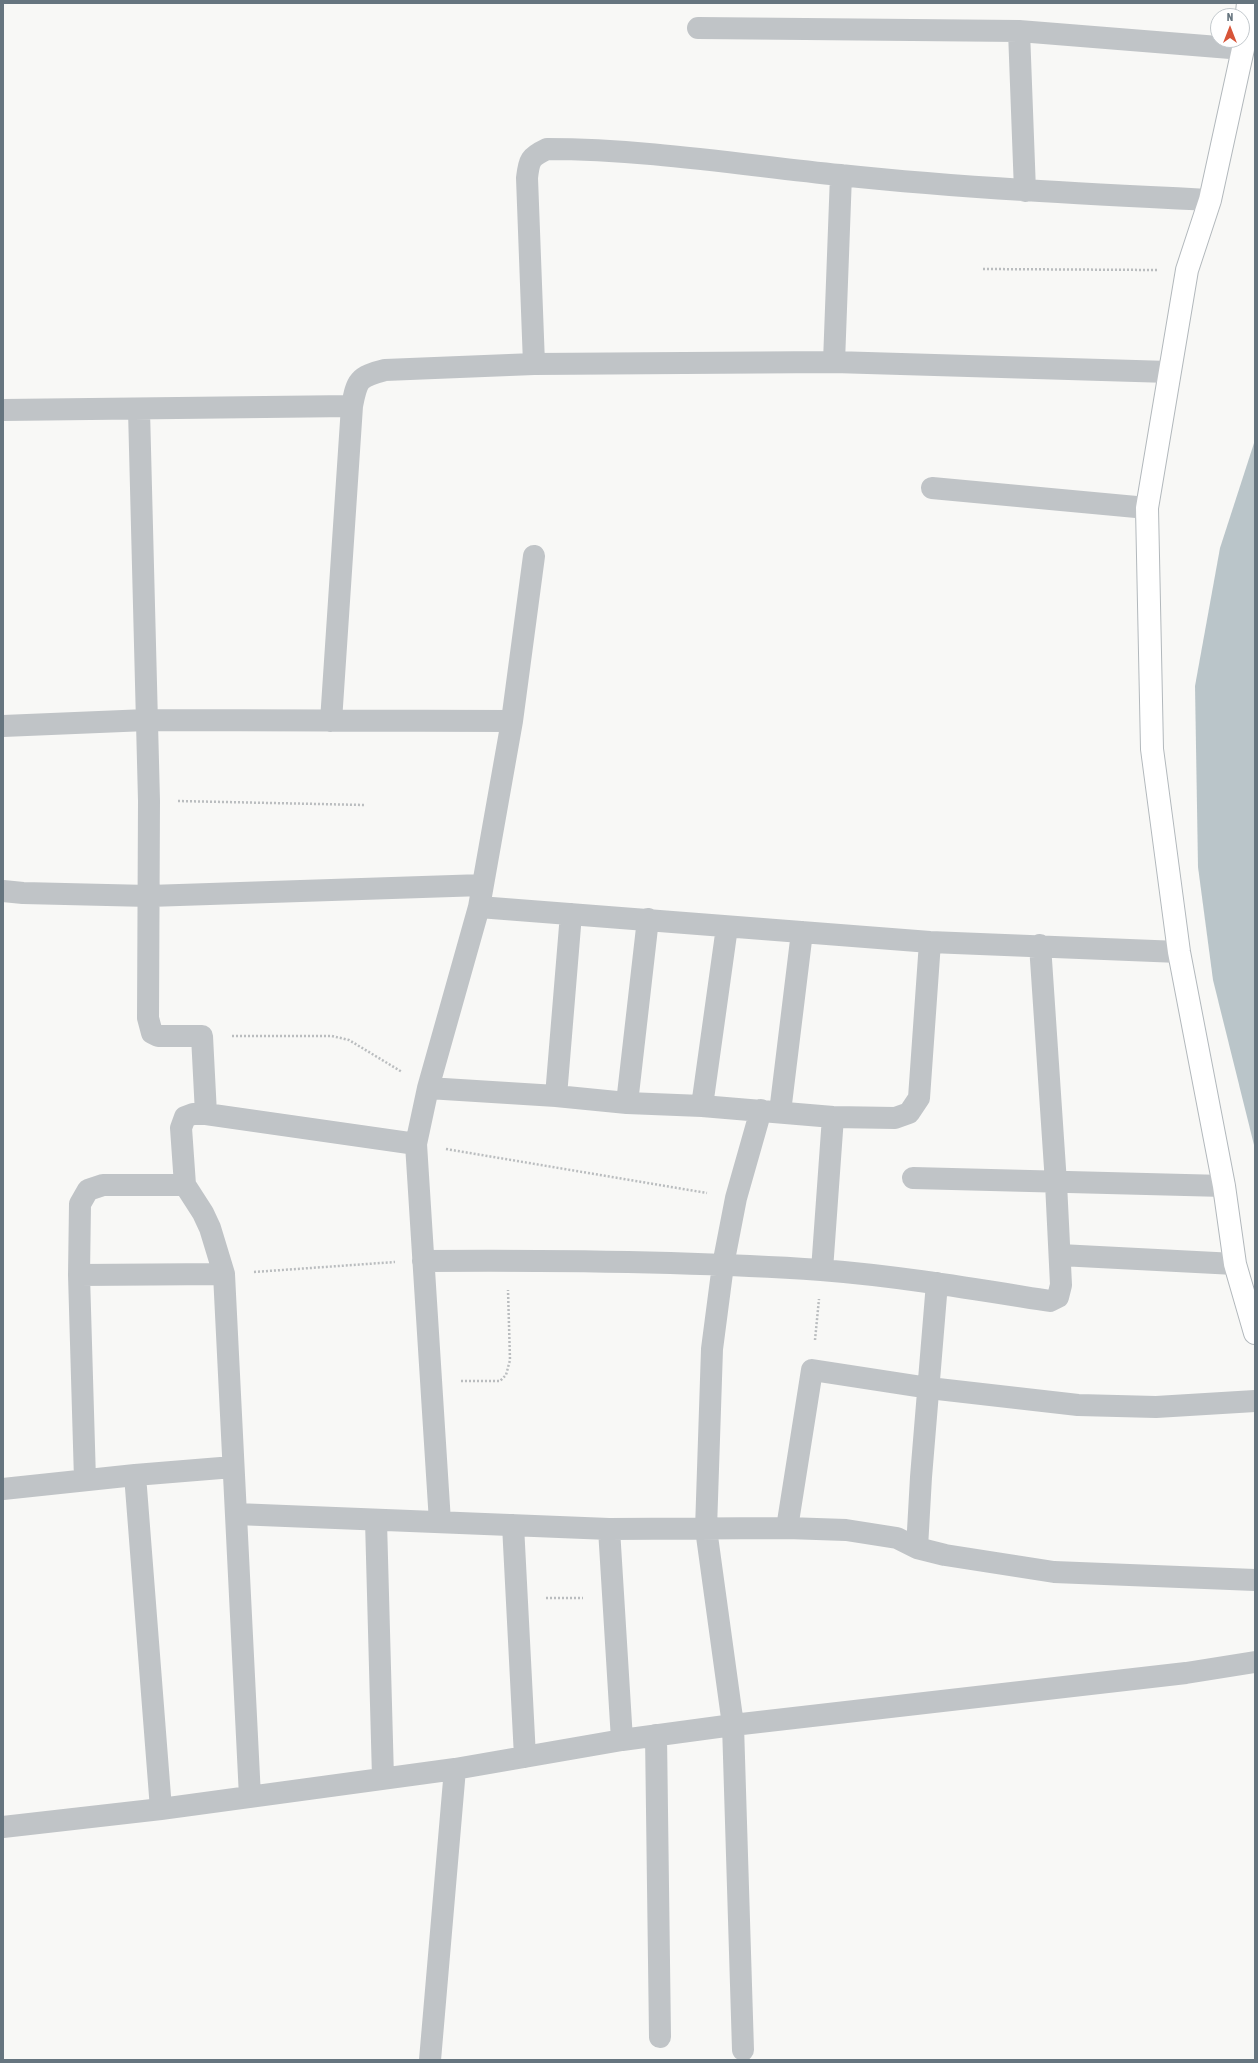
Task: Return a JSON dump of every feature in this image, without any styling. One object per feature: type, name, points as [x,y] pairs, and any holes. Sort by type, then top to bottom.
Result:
[{"type":"street","points":[[1248,3],[1243,49],[1210,200],[1187,270],[1169,372],[1148,508],[1152,749],[1179,952],[1224,1186],[1235,1264],[1255,1333]]},
{"type":"street","points":[[698,28],[1019,31],[1243,49]]},
{"type":"street","points":[[1019,31],[1025,191]]},
{"type":"street","points":[[534,364],[527,178],[529,162],[536,155],[547,149],[632,152],[841,175],[1025,191],[1210,200]]},
{"type":"street","points":[[834,362],[841,175]]},
{"type":"street","points":[[331,721],[352,406],[356,384],[367,374],[379,372],[534,364],[834,362],[1169,372]]},
{"type":"street","points":[[3,410],[139,410],[352,406]]},
{"type":"street","points":[[139,410],[149,801],[149,1026],[152,1033],[158,1036],[202,1036],[206,1114]]},
{"type":"street","points":[[932,488],[1148,508]]},
{"type":"street","points":[[440,1522],[416,1144],[428,1088],[479,907],[512,721],[534,556]]},
{"type":"street","points":[[3,726],[147,720],[512,721]]},
{"type":"street","points":[[3,891],[31,894],[149,896],[483,885]]},
{"type":"street","points":[[479,907],[930,942],[1040,945],[1179,952]]},
{"type":"street","points":[[556,1096],[571,914]]},
{"type":"street","points":[[627,1103],[648,919]]},
{"type":"street","points":[[702,1106],[727,927]]},
{"type":"street","points":[[743,2050],[733,1725],[706,1529],[712,1349],[723,1265],[736,1198],[770,1111],[802,932]]},
{"type":"street","points":[[428,1088],[556,1096],[627,1103],[702,1106],[833,1117],[895,1118],[909,1113],[919,1098],[930,942]]},
{"type":"street","points":[[423,1261],[507,1260],[723,1265],[822,1270],[937,1283],[1050,1301],[1058,1297],[1061,1285],[1060,1255],[1040,945]]},
{"type":"street","points":[[250,1797],[224,1274],[210,1228],[203,1213],[185,1185],[182,1128],[185,1117],[193,1114],[206,1114],[416,1144]]},
{"type":"street","points":[[822,1270],[833,1117]]},
{"type":"street","points":[[913,1178],[1056,1183],[1224,1186]]},
{"type":"street","points":[[85,1480],[79,1275],[80,1204],[88,1190],[103,1185],[185,1185]]},
{"type":"street","points":[[1060,1255],[1235,1264]]},
{"type":"street","points":[[79,1275],[224,1274]]},
{"type":"street","points":[[917,1548],[921,1477],[937,1283]]},
{"type":"street","points":[[787,1528],[812,1370],[928,1388],[1078,1405],[1156,1407],[1255,1401]]},
{"type":"street","points":[[3,1489],[135,1475],[234,1467]]},
{"type":"street","points":[[135,1475],[161,1809]]},
{"type":"street","points":[[236,1514],[376,1521],[610,1529],[787,1528],[846,1530],[880,1534],[897,1538],[917,1548],[945,1555],[1054,1572],[1255,1580]]},
{"type":"street","points":[[376,1521],[383,1778]]},
{"type":"street","points":[[513,1525],[525,1757]]},
{"type":"street","points":[[610,1529],[622,1740]]},
{"type":"street","points":[[3,1827],[161,1809],[455,1769],[656,1735],[1178,1674],[1255,1662]]},
{"type":"street","points":[[656,1735],[660,2037]]},
{"type":"street","points":[[430,2060],[455,1769]]},
{"type":"path","points":[[983,268],[1187,270]]},
{"type":"path","points":[[149,801],[365,805]]},
{"type":"path","points":[[202,1036],[332,1036],[349,1040],[428,1088]]},
{"type":"path","points":[[416,1144],[736,1198]]},
{"type":"path","points":[[432,1381],[500,1381],[506,1375],[510,1360],[507,1260]]},
{"type":"path","points":[[224,1274],[423,1261]]},
{"type":"path","points":[[812,1370],[822,1270]]},
{"type":"path","points":[[516,1598],[614,1598]]},
{"type":"shaded area","points":[[1255,440],[1255,1149],[1213,980],[1198,867],[1195,686],[1220,548]]}]
